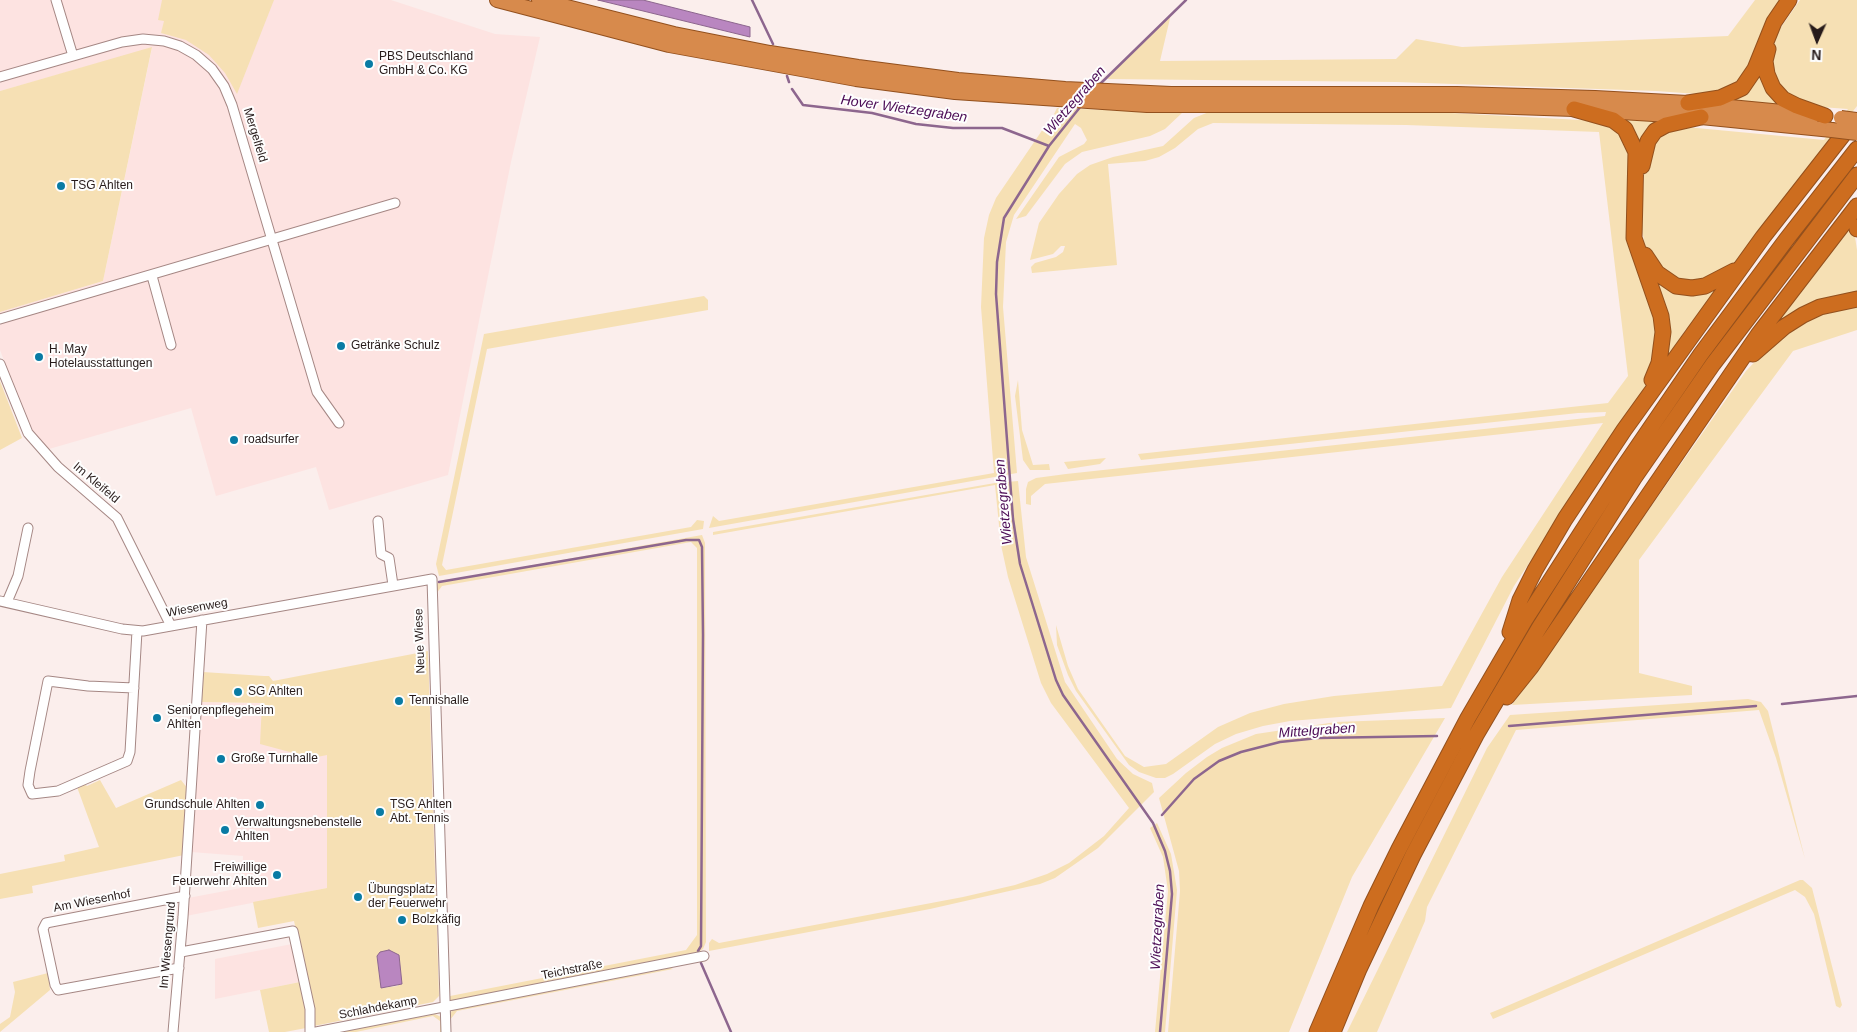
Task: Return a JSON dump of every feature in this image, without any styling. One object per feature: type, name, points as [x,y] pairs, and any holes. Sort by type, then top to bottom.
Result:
[{"type":"highway","points":[[497,0],[660,43],[856,79],[955,92],[1574,109],[1828,123],[1841,118],[1857,119]]},
{"type":"highway","points":[[539,0],[674,34],[770,53],[858,68],[1063,95]]},
{"type":"highway","points":[[1688,103],[1720,98],[1742,88],[1756,69],[1774,22],[1789,0]]},
{"type":"highway","points":[[1795,0],[1778,24],[1768,45],[1765,61],[1767,74],[1773,88],[1784,99],[1828,123],[1857,133]]},
{"type":"highway","points":[[1102,97],[1170,94],[1457,94],[1688,103],[1828,123]]},
{"type":"highway","points":[[1574,109],[1613,120],[1625,129],[1636,152],[1634,238],[1661,316],[1663,332],[1659,363],[1644,401]]},
{"type":"highway","points":[[1701,117],[1666,125],[1655,131],[1648,140],[1642,164],[1638,220],[1643,249],[1648,262],[1657,273],[1676,286],[1692,288],[1705,286],[1719,281],[1742,266]]},
{"type":"highway","points":[[1502,658],[1520,600],[1565,519],[1644,401],[1742,266],[1857,119]]},
{"type":"highway","points":[[1317,1032],[1371,906],[1399,849],[1502,658],[1621,470],[1701,354],[1857,149]]},
{"type":"highway","points":[[1333,1032],[1390,902],[1476,735],[1538,628],[1634,478],[1713,364],[1857,175]]},
{"type":"highway","points":[[1476,735],[1531,667],[1758,335],[1857,206]]},
{"type":"highway","points":[[1722,389],[1755,352],[1784,327],[1803,315],[1820,308],[1857,299]]},
{"type":"street","points":[[56,0],[73,56]]},
{"type":"street","name":"Mergelfeld","points":[[0,77],[122,42],[143,39],[164,41],[180,46],[205,62],[219,77],[229,95],[274,240],[317,392],[339,423]]},
{"type":"street","points":[[0,319],[152,276],[395,203]]},
{"type":"street","points":[[152,276],[171,345]]},
{"type":"street","name":"Im Kleifeld","points":[[0,364],[28,433],[58,467],[117,518],[171,626]]},
{"type":"street","points":[[378,521],[381,554],[389,558],[393,585]]},
{"type":"street","points":[[4,601],[18,576],[28,528]]},
{"type":"street","name":"Wiesenweg","points":[[4,601],[137,631],[432,579]]},
{"type":"street","name":"Neue Wiese","points":[[432,579],[446,1032]]},
{"type":"street","name":"Im Wiesengrund","points":[[173,1032],[185,896],[202,620]]},
{"type":"street","points":[[134,688],[88,686],[48,681],[28,785],[32,794],[58,791],[127,761],[130,752],[134,688],[137,631]]},
{"type":"street","name":"Am Wiesenhof","points":[[179,968],[58,990],[55,986],[43,929],[46,923],[185,896]]},
{"type":"street","points":[[181,952],[293,931],[310,1009],[310,1032]]},
{"type":"street","name":"Teichstraße","points":[[445,1008],[704,956]]},
{"type":"street","name":"Schlahdekamp","points":[[316,1032],[445,1008]]},
{"type":"shaded area","points":[[0,0],[391,0],[495,34],[540,37],[511,162],[448,475],[329,510],[316,467],[216,496],[191,408],[49,449],[30,429],[0,350],[0,312],[103,281],[152,48],[0,91]]},
{"type":"shaded area","points":[[162,0],[274,0],[237,94],[225,73],[209,55],[186,40],[161,33],[164,21],[158,20]]},
{"type":"shaded area","points":[[598,0],[643,0],[750,27],[750,37]]},
{"type":"shaded area","points":[[1755,0],[1785,0],[1744,80],[1711,95],[1656,91],[1396,82],[1107,79],[1171,14],[1160,61],[1396,59],[1416,39],[1462,47],[1728,36]]},
{"type":"shaded area","points":[[1800,0],[1857,0],[1857,106],[1739,259],[1721,276],[1689,285],[1656,268],[1645,247],[1641,223],[1645,159],[1660,133],[1686,127],[1824,140],[1848,109],[1807,106],[1797,102],[1775,84],[1771,50],[1777,33]]},
{"type":"shaded area","name":"TSG Ahlten","points":[[152,47],[103,281],[0,312],[0,91]]},
{"type":"shaded area","points":[[1760,66],[1786,106],[1724,101]]},
{"type":"shaded area","points":[[1057,108],[1182,113],[1165,129],[1150,136],[1082,152],[1065,164],[1026,216],[1016,219],[1059,157],[1084,144],[1087,140],[1081,128],[1075,124],[1014,215],[1006,242],[1003,307],[1017,473],[709,528],[713,516],[719,521],[994,473],[981,307],[984,238],[989,215],[996,198],[1043,129],[1051,130],[1055,127],[1059,117],[1054,114]]},
{"type":"shaded area","points":[[1209,112],[1433,112],[1599,121],[1618,131],[1630,153],[1632,182],[1651,303],[1659,333],[1648,382],[1514,586],[1451,708],[1290,721],[1263,726],[1236,734],[1215,744],[1173,774],[1165,778],[1156,778],[1139,772],[1129,765],[1076,691],[1057,645],[1056,625],[1068,666],[1078,689],[1125,756],[1144,767],[1166,764],[1218,727],[1250,713],[1284,704],[1334,696],[1442,686],[1502,577],[1603,423],[1045,484],[1031,496],[1031,505],[1026,504],[1028,482],[1036,478],[1066,474],[1605,416],[1606,412],[1578,413],[1141,460],[1138,454],[1608,403],[1628,376],[1599,132],[1406,125],[1213,123],[1198,129],[1175,148],[1159,157],[1145,161],[1108,164],[1117,265],[1032,273],[1031,267],[1035,263],[1056,257],[1063,252],[1065,246],[1061,246],[1053,254],[1030,260],[1039,223],[1059,194],[1077,174],[1090,165],[1113,157],[1163,146],[1194,118]]},
{"type":"shaded area","points":[[1612,116],[1674,120],[1641,148]]},
{"type":"shaded area","points":[[1857,211],[1854,230],[1857,250],[1857,294],[1771,330]]},
{"type":"shaded area","points":[[1656,278],[1723,284],[1689,330],[1686,329],[1679,340],[1679,344],[1661,370],[1664,359]]},
{"type":"shaded area","points":[[704,296],[708,300],[708,310],[487,349],[442,565],[446,570],[691,527],[697,520],[704,521],[703,529],[439,576],[436,564],[484,334]]},
{"type":"shaded area","points":[[1857,305],[1857,330],[1793,351],[1639,560],[1639,673],[1692,686],[1692,695],[1512,705],[1746,371],[1772,344],[1811,317]]},
{"type":"shaded area","points":[[1018,380],[1022,430],[1033,465],[1049,464],[1050,470],[1030,470],[1023,460],[1015,396]]},
{"type":"shaded area","points":[[0,381],[22,438],[0,450]]},
{"type":"shaded area","points":[[1106,458],[1100,464],[1068,469],[1064,462]]},
{"type":"shaded area","points":[[1018,481],[1026,557],[1065,682],[1117,759],[1133,774],[1152,783],[1154,792],[1098,848],[1055,878],[1040,884],[930,909],[709,951],[709,943],[712,939],[719,943],[963,897],[1015,885],[1047,874],[1069,863],[1104,836],[1129,808],[1051,703],[1041,683],[1008,577],[1001,545],[995,485],[713,535],[713,532],[995,483]]},
{"type":"shaded area","points":[[702,535],[705,543],[706,942],[703,949],[697,953],[452,1003],[448,999],[437,630],[450,996],[686,950],[697,935],[697,548],[691,542],[442,586],[436,594],[438,582]]},
{"type":"shaded area","points":[[428,651],[439,996],[433,1002],[314,1026],[313,1009],[294,921],[258,928],[253,902],[327,888],[327,755],[312,758],[260,744],[262,703],[201,702],[203,672],[269,676],[273,681]],"holes":[[[377,956],[398,986],[381,988]]]},
{"type":"shaded area","points":[[1748,699],[1761,702],[1768,711],[1805,859],[1776,758],[1759,710],[1516,730],[1427,907],[1425,921],[1377,1032],[1347,1032],[1487,748],[1510,715]]},
{"type":"shaded area","name":"Grundschule Ahlten","points":[[201,702],[262,703],[327,755],[327,888],[186,916],[188,898],[241,888],[242,876],[243,856],[191,852]]},
{"type":"shaded area","points":[[1445,718],[1352,877],[1289,1032],[1168,1032],[1180,891],[1179,871],[1159,798],[1207,757],[1222,748],[1256,734],[1336,722]]},
{"type":"shaded area","points":[[100,780],[116,808],[181,780],[188,789],[184,855],[32,886],[33,893],[0,899],[0,874],[65,861],[64,855],[99,847],[77,787],[84,784],[87,786]]},
{"type":"shaded area","points":[[1157,823],[1171,854],[1177,890],[1165,1032],[1155,1032],[1168,891],[1163,857],[1150,828]]},
{"type":"shaded area","points":[[1803,880],[1812,888],[1842,1005],[1840,1008],[1836,1006],[1814,914],[1805,897],[1795,890],[1493,1019],[1490,1013],[1500,1009]]},
{"type":"shaded area","points":[[292,944],[300,982],[215,999],[215,959]]},
{"type":"shaded area","points":[[389,950],[399,955],[402,984],[381,988],[377,956],[380,952]]},
{"type":"shaded area","points":[[668,967],[673,969],[457,1011],[450,1020],[451,1032],[448,1032],[448,1015],[453,1010]]},
{"type":"shaded area","points":[[48,973],[50,990],[0,1032],[0,1024],[10,1017],[15,992],[13,982]]},
{"type":"shaded area","points":[[300,982],[306,1009],[306,1028],[285,1032],[269,1032],[260,990]]},
{"type":"shaded area","points":[[435,1014],[443,1018],[444,1032],[440,1032],[440,1021],[433,1016],[356,1032],[339,1032]]},
{"type":"waterway","name":"Hover Wietzegraben","points":[[752,0],[773,44]]},
{"type":"waterway","name":"Wietzegraben","points":[[1098,86],[1186,0]]},
{"type":"waterway","name":"Hover Wietzegraben","points":[[787,76],[789,82]]},
{"type":"waterway","name":"Hover Wietzegraben","points":[[792,89],[803,105],[872,113],[916,124],[953,128],[1002,128],[1049,146]]},
{"type":"waterway","name":"Wietzegraben","points":[[1081,106],[1049,146],[1004,218],[997,262],[996,294],[1013,519],[1020,564],[1056,680],[1063,695],[1153,823],[1165,851],[1170,871],[1172,894],[1160,1032]]},
{"type":"waterway","points":[[439,582],[686,540],[699,540],[702,547],[703,635],[701,946],[698,951]]},
{"type":"waterway","name":"Mittelgraben","points":[[1782,704],[1857,696]]},
{"type":"waterway","name":"Mittelgraben","points":[[1509,726],[1756,706]]},
{"type":"waterway","name":"Mittelgraben","points":[[1162,815],[1194,779],[1219,761],[1241,752],[1280,742],[1318,738],[1437,736]]},
{"type":"waterway","points":[[701,963],[731,1032]]},
{"type":"place","name":"PBS Deutschland GmbH & Co. KG","points":[[369,64]]},
{"type":"place","name":"TSG Ahlten","points":[[61,186]]},
{"type":"place","name":"Getränke Schulz","points":[[341,346]]},
{"type":"place","name":"H. May Hotelausstattungen","points":[[39,357]]},
{"type":"place","name":"roadsurfer","points":[[234,440]]},
{"type":"place","name":"SG Ahlten","points":[[238,692]]},
{"type":"place","name":"Tennishalle","points":[[399,701]]},
{"type":"place","name":"Seniorenpflegeheim Ahlten","points":[[157,718]]},
{"type":"place","name":"Große Turnhalle","points":[[221,759]]},
{"type":"place","name":"Grundschule Ahlten","points":[[260,805]]},
{"type":"place","name":"TSG Ahlten Abt. Tennis","points":[[380,812]]},
{"type":"place","name":"Verwaltungsnebenstelle Ahlten","points":[[225,830]]},
{"type":"place","name":"Freiwillige Feuerwehr Ahlten","points":[[277,875]]},
{"type":"place","name":"Übungsplatz der Feuerwehr","points":[[358,897]]},
{"type":"place","name":"Bolzkäfig","points":[[402,920]]}]
